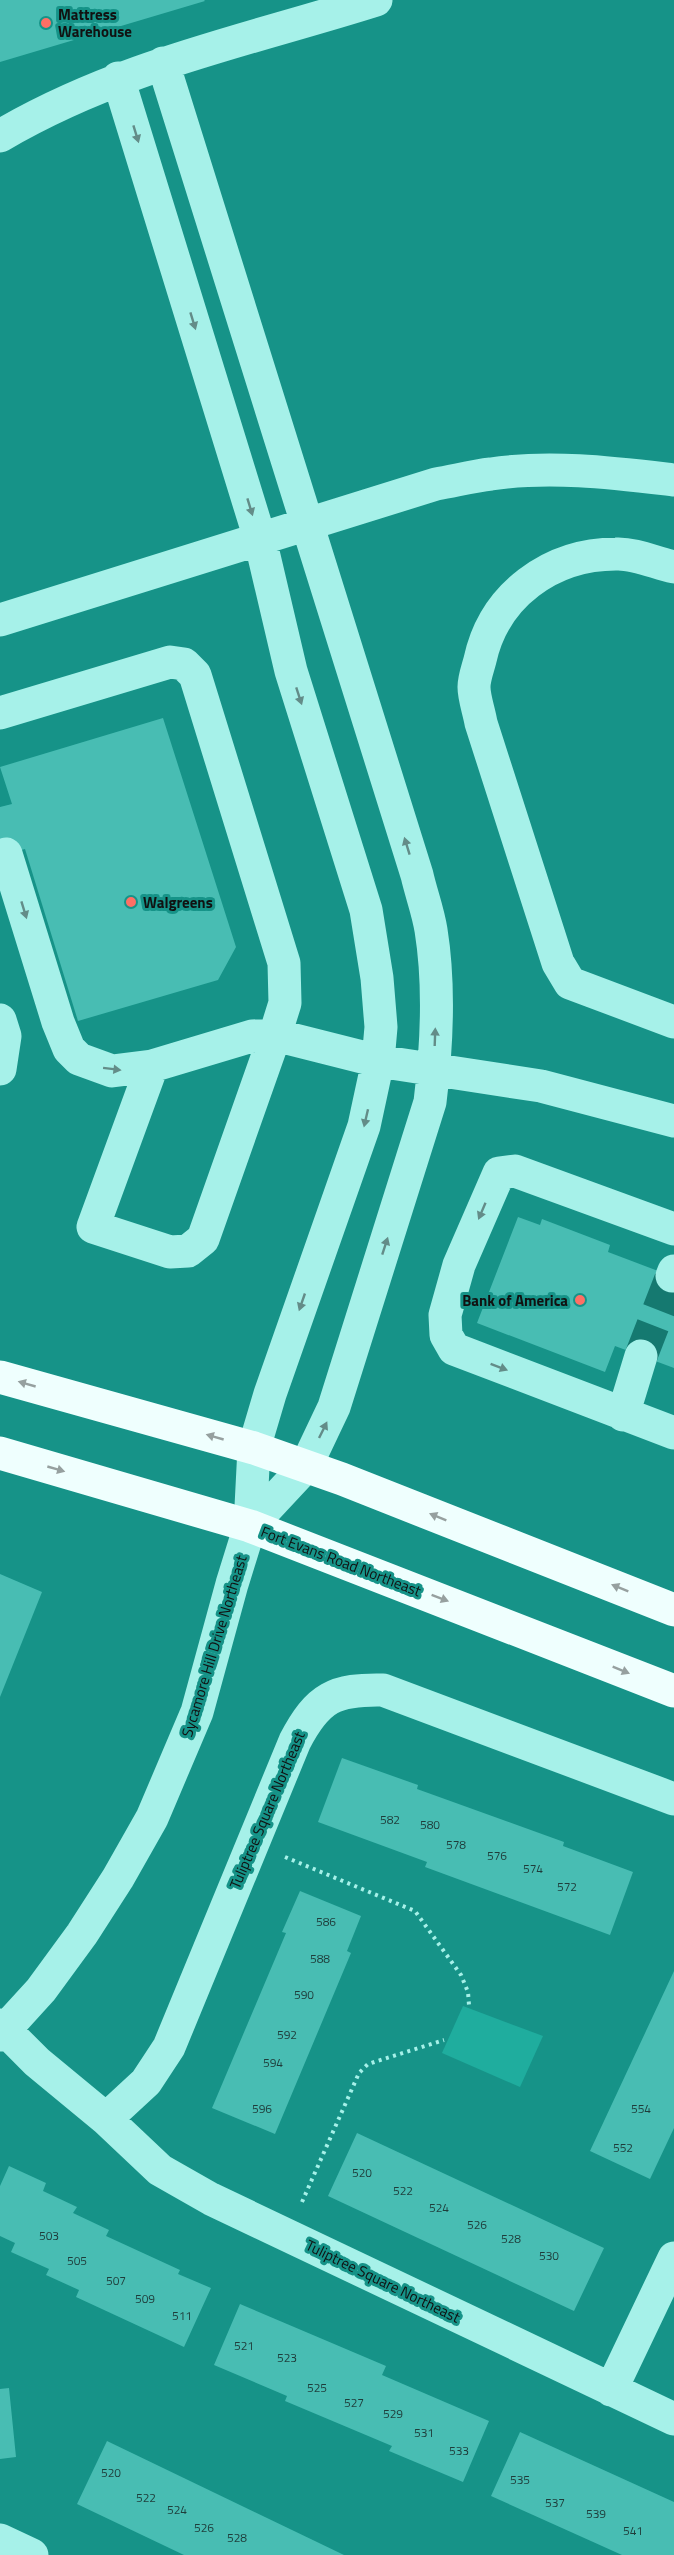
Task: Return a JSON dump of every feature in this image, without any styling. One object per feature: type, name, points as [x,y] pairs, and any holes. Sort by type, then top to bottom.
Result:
[{"type":"main road","points":[[0,1377],[254,1448],[306,1466],[674,1610]]},
{"type":"main road","name":"Fort Evans Road Northeast","points":[[0,1453],[250,1526],[674,1691]]},
{"type":"street","points":[[0,136],[61,103],[118,78],[376,0]]},
{"type":"street","points":[[163,63],[417,875],[431,929],[437,993],[434,1070],[428,1111],[334,1407],[306,1466],[250,1526]]},
{"type":"street","points":[[118,78],[260,539],[291,671],[366,910],[377,978],[381,1027],[378,1061],[364,1126],[270,1394],[254,1448],[250,1526]]},
{"type":"street","points":[[0,620],[436,484],[491,474],[529,471],[603,472],[674,480]]},
{"type":"street","points":[[674,567],[618,553],[576,557],[548,569],[522,587],[498,616],[483,645],[474,686],[481,723],[558,963],[570,983],[674,1022]]},
{"type":"street","points":[[0,712],[170,662],[184,664],[195,675],[284,963],[285,1003],[203,1239],[188,1251],[170,1252],[93,1227],[152,1066]]},
{"type":"street","points":[[6,854],[58,1022],[69,1049],[79,1059],[112,1071],[152,1066],[252,1036],[275,1035],[378,1061],[541,1086],[674,1121]]},
{"type":"street","points":[[0,1020],[5,1036],[0,1069]]},
{"type":"street","points":[[674,1229],[515,1171],[499,1173],[459,1265],[445,1315],[446,1335],[454,1349],[674,1433]]},
{"type":"street","points":[[623,1415],[641,1356]]},
{"type":"street","name":"Sycamore Hill Drive Northeast","points":[[2,2030],[41,1990],[82,1934],[118,1878],[152,1818],[197,1712],[250,1526]]},
{"type":"street","name":"Tuliptree Square Northeast","points":[[106,2119],[146,2082],[169,2047],[295,1741],[308,1717],[327,1700],[353,1689],[383,1690],[674,1799]]},
{"type":"street","name":"Tuliptree Square Northeast","points":[[2,2030],[106,2119],[160,2170],[211,2199],[674,2419]]},
{"type":"street","points":[[611,2390],[674,2258]]},
{"type":"street","points":[[0,2540],[32,2555]]},
{"type":"path","points":[[253,1844],[415,1911],[461,1975],[468,1992],[469,2005]]},
{"type":"path","points":[[286,2235],[316,2175],[358,2073],[368,2064],[444,2040]]},
{"type":"green space","points":[[463,2006],[543,2036],[520,2087],[442,2053]]},
{"type":"building","points":[[0,0],[204,0],[205,1],[0,62]]},
{"type":"building","name":"Walgreens","points":[[163,718],[236,947],[218,980],[78,1021],[25,849],[0,856],[0,807],[12,804],[0,767]]},
{"type":"building","name":"Bank of America","points":[[518,1217],[540,1225],[542,1219],[610,1245],[608,1252],[674,1277],[674,1368],[615,1346],[605,1372],[477,1323]]},
{"type":"building","points":[[0,1574],[42,1592],[0,1697]]},
{"type":"building","points":[[342,1758],[418,1785],[417,1789],[564,1842],[563,1846],[633,1872],[610,1935],[425,1867],[427,1862],[318,1822]]},
{"type":"building","points":[[300,1891],[361,1916],[347,1951],[351,1953],[275,2134],[212,2108],[286,1933],[282,1932]]},
{"type":"building","points":[[674,1971],[674,2128],[650,2179],[590,2151]]},
{"type":"building","points":[[357,2133],[604,2248],[574,2311],[328,2196]]},
{"type":"building","points":[[9,2166],[46,2183],[43,2191],[77,2207],[73,2213],[109,2230],[106,2236],[180,2270],[178,2274],[211,2288],[184,2347],[76,2297],[79,2290],[46,2275],[49,2269],[11,2252],[15,2243],[0,2236],[0,2186]]},
{"type":"building","points":[[240,2304],[386,2366],[382,2375],[489,2421],[463,2482],[389,2451],[392,2446],[285,2401],[287,2396],[214,2365]]},
{"type":"building","points":[[9,2388],[16,2457],[0,2459],[0,2389]]},
{"type":"building","points":[[520,2432],[674,2502],[674,2555],[622,2555],[491,2496]]},
{"type":"building","points":[[107,2441],[344,2555],[184,2555],[77,2504]]},
{"type":"tunnel","points":[[641,1356],[672,1276]]},
{"type":"place","name":"Mattress Warehouse","points":[[46,23]]},
{"type":"place","name":"Walgreens","points":[[131,902]]},
{"type":"place","name":"Bank of America","points":[[580,1300]]}]
